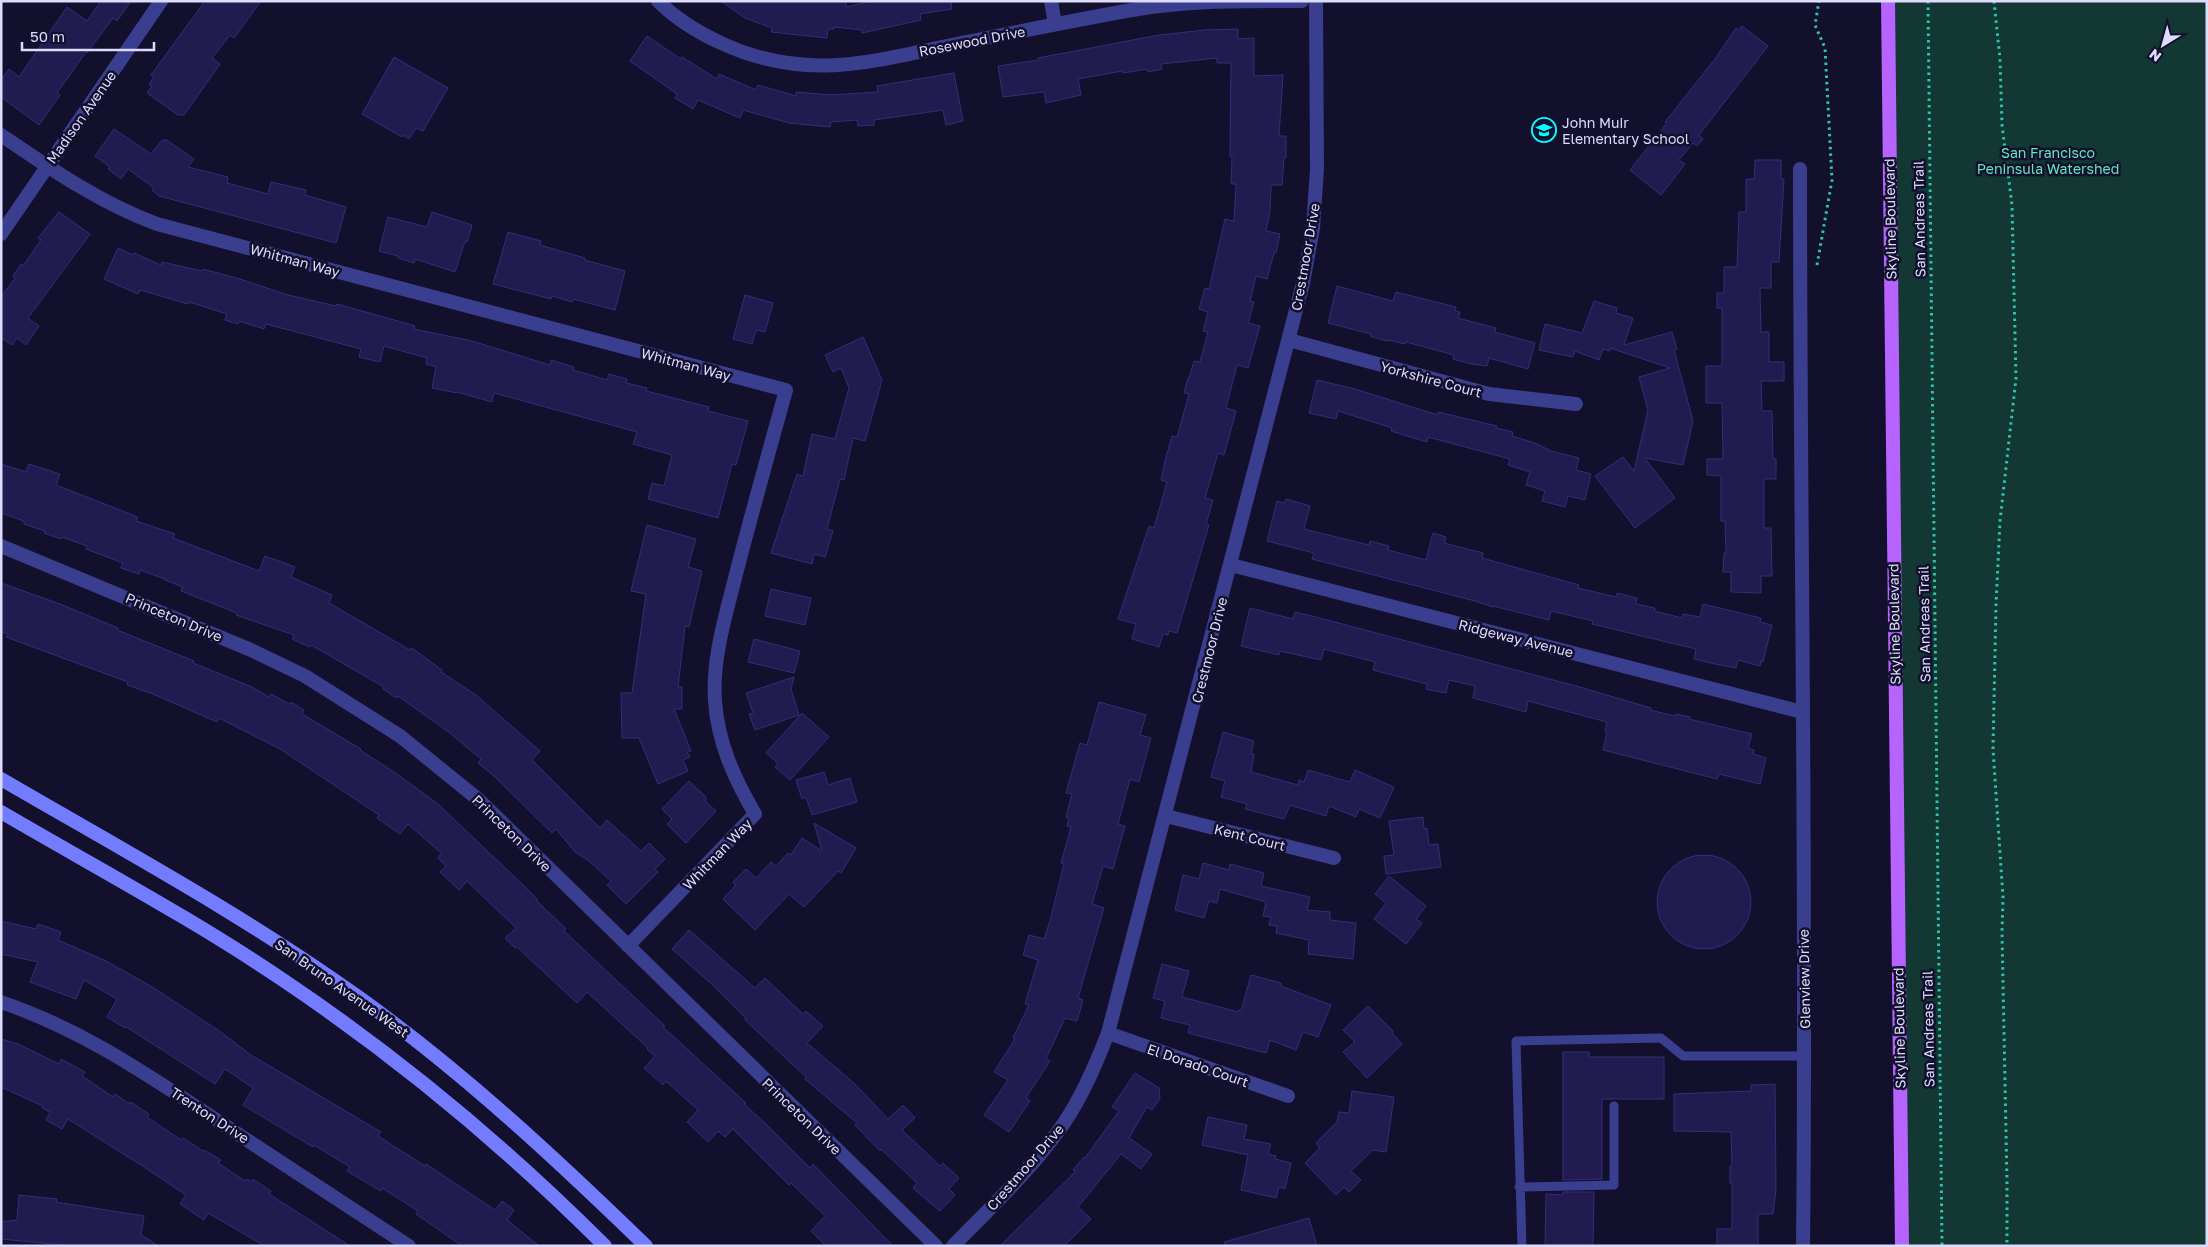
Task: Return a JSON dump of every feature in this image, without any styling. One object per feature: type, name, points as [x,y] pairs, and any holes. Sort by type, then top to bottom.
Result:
[{"type":"main road","name":"Skyline Boulevard","points":[[1888,1],[1902,1246]]},
{"type":"main road","name":"San Bruno Avenue West","points":[[1,779],[231,913],[305,960],[370,1005],[440,1059],[500,1109],[646,1246]]},
{"type":"main road","name":"San Bruno Avenue West","points":[[1,812],[235,949],[337,1017],[450,1103],[521,1166],[605,1246]]},
{"type":"street","name":"Madison Avenue","points":[[1,234],[161,1]]},
{"type":"street","name":"Rosewood Drive","points":[[658,1],[671,14],[702,34],[740,52],[779,63],[820,67],[863,63],[1055,24],[1170,4],[1302,1]]},
{"type":"street","points":[[1051,1],[1055,24]]},
{"type":"street","name":"Crestmoor Drive","points":[[953,1246],[1018,1180],[1064,1122],[1098,1061],[1108,1033],[1289,340],[1313,228],[1317,169],[1316,1]]},
{"type":"street","name":"Whitman Way","points":[[1,135],[97,198],[125,212],[157,224],[786,390],[737,570],[716,664],[715,700],[720,735],[728,763],[755,814],[628,946]]},
{"type":"street","points":[[1800,169],[1802,712]]},
{"type":"street","name":"Yorkshire Court","points":[[1289,340],[1489,394],[1576,404]]},
{"type":"street","name":"Princeton Drive","points":[[1,546],[251,650],[305,676],[353,704],[400,736],[472,794],[936,1246]]},
{"type":"street","name":"Ridgeway Avenue","points":[[1231,565],[1802,712]]},
{"type":"street","name":"Glenview Drive","points":[[1802,712],[1805,1056],[1803,1246]]},
{"type":"street","name":"Kent Court","points":[[1166,816],[1334,858]]},
{"type":"street","name":"Trenton Drive","points":[[1,1002],[31,1012],[83,1036],[134,1066],[409,1246]]},
{"type":"street","name":"El Dorado Court","points":[[1108,1033],[1288,1096]]},
{"type":"lane","points":[[1522,1246],[1516,1041],[1661,1038],[1682,1056],[1805,1056]]},
{"type":"lane","points":[[1519,1187],[1614,1186],[1614,1106]]},
{"type":"path","points":[[1801,281],[1817,266],[1832,180],[1825,48],[1816,25],[1819,1]]},
{"type":"path","name":"San Andreas Trail","points":[[1928,1],[1942,1246]]},
{"type":"path","points":[[1994,1],[2000,59],[2002,125],[2012,206],[2016,378],[2000,521],[1993,748],[2004,897],[2002,933],[2007,1246]]},
{"type":"green space","name":"San Francisco Peninsula Watershed","points":[[1888,1],[2207,1],[2207,1246],[1902,1246]]},
{"type":"building","points":[[101,1],[131,1],[117,21],[113,18],[86,52],[57,93],[60,95],[39,125],[1,97],[1,80],[9,69],[19,77],[67,7],[87,21]]},
{"type":"building","points":[[205,1],[261,1],[234,38],[230,35],[212,58],[220,64],[184,115],[178,115],[147,93],[152,86],[149,84],[154,77],[151,75]]},
{"type":"building","points":[[721,1],[846,1],[846,7],[872,1],[951,1],[952,9],[920,14],[921,20],[862,33],[862,30],[834,27],[834,29],[828,29],[827,38],[771,32],[772,28],[745,18]]},
{"type":"building","points":[[1742,26],[1768,46],[1699,135],[1703,139],[1697,146],[1693,143],[1679,160],[1685,164],[1661,195],[1630,170],[1715,59],[1736,28],[1739,30]]},
{"type":"building","points":[[1238,29],[1238,39],[1254,38],[1254,76],[1283,75],[1279,136],[1286,136],[1286,158],[1284,158],[1282,185],[1271,185],[1270,212],[1266,231],[1280,234],[1267,279],[1256,276],[1250,301],[1254,302],[1248,323],[1260,326],[1248,368],[1237,365],[1226,408],[1236,411],[1224,455],[1218,453],[1205,498],[1213,500],[1206,524],[1209,525],[1177,633],[1169,631],[1168,635],[1163,634],[1159,647],[1132,639],[1136,624],[1118,619],[1149,526],[1154,528],[1167,482],[1161,480],[1165,461],[1172,436],[1177,437],[1189,394],[1184,393],[1188,378],[1194,361],[1200,362],[1208,332],[1203,331],[1208,312],[1199,309],[1205,288],[1209,289],[1225,219],[1234,221],[1236,184],[1231,184],[1232,157],[1230,156],[1231,63],[1217,63],[1217,58],[1161,64],[1162,69],[1148,72],[1147,69],[1123,73],[1122,71],[1078,79],[1081,95],[1046,103],[1044,92],[1003,97],[998,66],[1038,60],[1038,58],[1159,35],[1205,30]]},
{"type":"building","points":[[647,36],[681,59],[682,57],[717,79],[719,74],[756,90],[758,85],[796,96],[796,92],[832,95],[878,92],[877,86],[954,73],[963,121],[946,125],[943,110],[874,120],[874,125],[858,126],[857,120],[831,122],[830,127],[789,123],[743,110],[740,118],[698,100],[693,109],[675,98],[677,94],[630,61]]},
{"type":"building","points":[[394,57],[448,88],[423,131],[416,128],[409,139],[403,135],[402,137],[362,114]]},
{"type":"building","points":[[114,129],[151,154],[162,140],[164,141],[165,139],[194,159],[188,167],[228,177],[227,183],[268,194],[271,182],[306,190],[305,195],[346,207],[336,243],[159,196],[152,190],[154,188],[128,169],[121,179],[108,169],[110,167],[95,156]]},
{"type":"building","points":[[1755,160],[1781,160],[1781,179],[1784,179],[1779,262],[1771,262],[1771,288],[1760,288],[1761,332],[1769,332],[1769,362],[1784,362],[1784,381],[1761,381],[1762,411],[1772,411],[1773,459],[1776,459],[1776,479],[1764,479],[1764,528],[1771,528],[1772,576],[1761,576],[1761,593],[1731,592],[1731,572],[1723,572],[1724,553],[1726,553],[1725,521],[1721,521],[1721,476],[1707,475],[1707,459],[1723,459],[1722,403],[1706,403],[1706,366],[1722,366],[1722,308],[1717,308],[1717,293],[1724,293],[1724,267],[1737,267],[1739,212],[1746,212],[1746,179],[1754,179]]},
{"type":"building","points":[[59,212],[90,234],[28,318],[39,326],[26,345],[17,338],[12,345],[1,338],[1,297],[15,278],[13,276],[21,264],[23,266],[41,240],[38,238]]},
{"type":"building","points":[[432,212],[472,225],[455,272],[415,259],[414,263],[379,251],[388,217],[427,227]]},
{"type":"building","points":[[508,232],[541,241],[540,245],[585,258],[584,260],[625,271],[615,310],[573,299],[572,302],[552,296],[551,299],[493,284]]},
{"type":"building","points":[[118,248],[161,265],[162,262],[202,271],[203,269],[288,295],[336,306],[337,304],[415,326],[414,329],[472,341],[550,365],[551,360],[574,367],[573,370],[607,380],[609,374],[627,379],[626,383],[647,388],[646,391],[709,407],[708,411],[748,421],[736,465],[732,464],[718,518],[648,499],[652,483],[664,486],[672,455],[633,444],[637,432],[494,393],[492,402],[457,392],[432,388],[436,367],[426,364],[427,358],[384,346],[380,362],[359,357],[361,349],[266,324],[264,329],[239,321],[238,324],[225,320],[227,314],[189,302],[188,304],[140,290],[138,294],[104,279]]},
{"type":"building","points":[[1337,286],[1393,301],[1396,292],[1456,307],[1455,311],[1460,312],[1458,318],[1496,328],[1495,332],[1535,343],[1528,369],[1489,358],[1487,366],[1472,364],[1453,359],[1454,355],[1406,342],[1405,344],[1387,341],[1370,336],[1371,334],[1328,323]]},
{"type":"building","points":[[745,295],[773,303],[765,332],[756,330],[752,344],[733,339]]},
{"type":"building","points":[[1594,301],[1617,308],[1616,313],[1633,318],[1624,345],[1672,332],[1677,349],[1674,350],[1693,421],[1683,465],[1645,458],[1675,498],[1635,528],[1595,476],[1623,457],[1634,471],[1648,410],[1639,377],[1670,368],[1610,348],[1610,351],[1603,349],[1599,360],[1575,351],[1573,357],[1539,350],[1545,324],[1582,333]]},
{"type":"building","points":[[863,337],[882,380],[865,441],[853,438],[844,480],[840,479],[827,529],[833,531],[825,557],[814,554],[812,564],[771,553],[797,474],[803,476],[812,434],[835,439],[849,388],[841,368],[833,372],[825,355]]},
{"type":"building","points":[[1317,380],[1355,389],[1438,415],[1438,412],[1497,426],[1496,428],[1513,432],[1512,436],[1535,443],[1551,451],[1579,458],[1576,470],[1591,474],[1585,500],[1568,496],[1565,507],[1542,501],[1545,491],[1526,485],[1530,472],[1508,465],[1510,459],[1428,437],[1427,442],[1391,431],[1392,428],[1338,411],[1336,419],[1309,413]]},
{"type":"building","points":[[1,464],[26,472],[29,464],[60,474],[56,485],[138,517],[136,521],[175,534],[173,538],[259,571],[265,556],[295,567],[291,577],[332,595],[329,603],[410,650],[412,648],[442,670],[441,672],[476,695],[540,751],[532,760],[600,828],[607,820],[641,851],[649,843],[665,859],[655,869],[658,872],[626,904],[607,885],[611,881],[589,861],[575,852],[556,829],[552,833],[494,776],[478,763],[481,759],[450,733],[398,696],[396,698],[383,689],[384,687],[311,645],[310,647],[292,639],[294,635],[236,615],[237,613],[181,591],[183,587],[165,579],[140,570],[139,574],[121,568],[123,563],[86,549],[87,546],[44,533],[45,531],[24,524],[24,521],[1,513]]},
{"type":"building","points":[[1286,499],[1310,506],[1304,529],[1369,545],[1370,541],[1389,546],[1388,550],[1426,560],[1433,533],[1446,537],[1444,543],[1483,553],[1482,558],[1579,585],[1578,588],[1616,597],[1617,593],[1637,598],[1636,604],[1655,608],[1654,611],[1682,618],[1683,614],[1700,617],[1703,604],[1761,618],[1760,622],[1772,625],[1763,662],[1761,661],[1760,666],[1738,660],[1736,668],[1715,664],[1694,659],[1696,649],[1592,624],[1593,621],[1551,611],[1549,620],[1312,559],[1314,553],[1267,541],[1277,501],[1285,503]]},
{"type":"building","points":[[647,525],[696,539],[688,567],[702,571],[689,627],[685,626],[678,687],[682,687],[682,709],[674,709],[691,751],[687,752],[690,757],[683,760],[688,771],[658,784],[639,738],[622,738],[621,693],[632,693],[646,594],[631,591]]},
{"type":"building","points":[[1,583],[60,604],[118,628],[117,630],[194,661],[193,663],[252,687],[269,697],[271,694],[289,704],[291,702],[304,710],[302,714],[361,749],[438,804],[538,900],[566,929],[564,931],[665,1026],[663,1027],[746,1103],[744,1104],[810,1168],[813,1164],[893,1246],[826,1246],[811,1231],[825,1216],[791,1183],[789,1185],[733,1129],[725,1137],[718,1131],[708,1142],[687,1122],[698,1110],[666,1081],[663,1085],[644,1068],[655,1056],[648,1048],[587,992],[577,1003],[517,947],[515,948],[505,938],[516,928],[467,881],[459,890],[440,872],[446,866],[438,858],[441,853],[408,824],[400,834],[377,818],[379,815],[280,749],[219,718],[217,722],[153,694],[127,685],[128,682],[6,637],[8,634],[1,632]]},
{"type":"building","points":[[771,589],[811,598],[805,625],[765,616]]},
{"type":"building","points":[[1250,608],[1293,619],[1295,612],[1316,617],[1576,686],[1651,708],[1650,710],[1675,716],[1676,714],[1690,717],[1689,719],[1752,734],[1748,748],[1754,750],[1753,754],[1766,758],[1760,784],[1719,774],[1717,779],[1603,750],[1607,722],[1528,701],[1526,712],[1473,698],[1475,686],[1449,680],[1446,693],[1426,689],[1427,684],[1373,670],[1375,662],[1324,649],[1321,660],[1280,651],[1279,655],[1241,646]]},
{"type":"building","points":[[754,639],[800,651],[794,673],[748,662]]},
{"type":"building","points":[[794,677],[791,689],[799,715],[755,730],[749,714],[753,713],[746,693]]},
{"type":"building","points":[[1099,702],[1146,715],[1140,735],[1151,738],[1139,782],[1130,779],[1118,824],[1125,826],[1113,869],[1103,866],[1092,904],[1104,908],[1078,998],[1083,1000],[1077,1021],[1065,1018],[1046,1059],[1050,1061],[1026,1098],[1030,1101],[1009,1132],[984,1115],[1008,1080],[994,1072],[1015,1039],[1013,1038],[1029,1005],[1025,1004],[1038,960],[1023,955],[1029,935],[1044,939],[1050,921],[1064,864],[1061,863],[1071,827],[1067,826],[1069,818],[1066,817],[1072,794],[1066,793],[1080,743],[1087,745]]},
{"type":"building","points":[[802,713],[829,737],[790,780],[775,767],[778,763],[766,753]]},
{"type":"building","points":[[1223,732],[1254,741],[1251,754],[1254,754],[1251,772],[1298,785],[1299,780],[1304,782],[1308,770],[1350,782],[1355,770],[1394,787],[1380,818],[1359,809],[1356,817],[1329,806],[1326,816],[1290,805],[1284,819],[1245,809],[1247,804],[1221,797],[1225,781],[1211,777]]},
{"type":"building","points":[[824,772],[828,785],[850,778],[857,802],[812,815],[806,797],[802,799],[796,780]]},
{"type":"building","points":[[689,781],[706,797],[706,802],[716,811],[686,843],[667,824],[672,819],[662,809]]},
{"type":"building","points":[[1423,817],[1424,829],[1427,828],[1429,845],[1438,844],[1441,867],[1386,874],[1384,856],[1394,855],[1389,821]]},
{"type":"building","points":[[814,823],[856,848],[841,873],[838,871],[804,907],[789,894],[755,930],[723,899],[736,885],[733,882],[746,869],[756,878],[771,862],[776,866],[788,853],[791,855],[802,838],[822,851]]},
{"type":"building","points":[[1704,855],[1722,859],[1737,869],[1747,884],[1751,902],[1747,920],[1737,935],[1722,945],[1704,949],[1686,945],[1671,935],[1661,920],[1657,902],[1661,884],[1671,869],[1686,859]]},
{"type":"building","points":[[1203,863],[1229,870],[1230,864],[1264,873],[1261,886],[1310,897],[1307,910],[1330,912],[1330,920],[1356,923],[1353,959],[1308,954],[1309,940],[1276,933],[1277,926],[1269,925],[1271,917],[1263,916],[1266,902],[1220,889],[1217,903],[1209,901],[1204,918],[1175,910],[1183,875],[1199,879]]},
{"type":"building","points":[[1389,876],[1426,906],[1416,919],[1422,923],[1406,944],[1374,919],[1386,903],[1375,894]]},
{"type":"building","points":[[1,921],[36,929],[38,924],[61,932],[58,940],[106,961],[149,985],[218,1030],[251,1055],[381,1132],[378,1136],[425,1166],[426,1164],[495,1210],[502,1201],[514,1210],[507,1220],[539,1246],[462,1246],[416,1214],[418,1211],[382,1188],[381,1191],[347,1171],[350,1167],[243,1105],[253,1088],[225,1069],[215,1084],[125,1026],[125,1028],[107,1017],[117,999],[84,980],[76,999],[30,982],[38,962],[1,954]]},
{"type":"building","points":[[689,930],[755,988],[765,978],[803,1014],[806,1011],[823,1026],[807,1043],[856,1085],[888,1119],[903,1105],[915,1118],[902,1130],[940,1166],[943,1163],[959,1178],[949,1189],[955,1195],[940,1211],[913,1188],[917,1183],[881,1149],[880,1151],[855,1125],[857,1123],[805,1079],[806,1077],[745,1020],[746,1018],[716,988],[672,949]]},
{"type":"building","points":[[1162,964],[1189,971],[1182,997],[1238,1012],[1239,1010],[1241,1011],[1251,975],[1281,983],[1281,986],[1331,1005],[1318,1037],[1303,1032],[1296,1050],[1270,1040],[1266,1053],[1188,1033],[1190,1025],[1161,1018],[1165,1001],[1153,998]]},
{"type":"building","points":[[1368,1006],[1393,1031],[1392,1033],[1402,1044],[1367,1078],[1343,1052],[1355,1042],[1343,1030]]},
{"type":"building","points":[[1,1039],[18,1044],[59,1064],[61,1059],[85,1072],[82,1076],[113,1097],[115,1094],[130,1104],[131,1102],[149,1114],[147,1117],[181,1140],[183,1138],[221,1160],[218,1163],[245,1181],[247,1179],[252,1182],[253,1179],[271,1191],[269,1194],[350,1246],[265,1246],[208,1213],[204,1220],[180,1204],[186,1195],[141,1165],[68,1119],[62,1129],[46,1120],[50,1112],[42,1108],[43,1106],[1,1087]]},
{"type":"building","points":[[1563,1052],[1589,1052],[1589,1057],[1664,1057],[1664,1099],[1602,1099],[1602,1179],[1563,1180]]},
{"type":"building","points":[[1135,1073],[1159,1088],[1160,1098],[1152,1110],[1147,1107],[1129,1138],[1152,1154],[1141,1169],[1121,1154],[1078,1207],[1091,1219],[1064,1246],[1000,1246],[1075,1172],[1073,1170],[1085,1158],[1119,1111],[1112,1107]]},
{"type":"building","points":[[1775,1084],[1776,1189],[1773,1214],[1758,1214],[1758,1246],[1717,1246],[1717,1229],[1732,1229],[1732,1183],[1730,1183],[1730,1166],[1732,1166],[1731,1132],[1674,1131],[1674,1094],[1751,1091],[1751,1085]]},
{"type":"building","points":[[1352,1091],[1394,1097],[1386,1152],[1373,1150],[1351,1171],[1361,1180],[1349,1192],[1344,1187],[1336,1195],[1305,1163],[1320,1148],[1316,1143],[1337,1122],[1339,1112],[1349,1113]]},
{"type":"building","points":[[1208,1117],[1247,1125],[1244,1139],[1271,1144],[1268,1154],[1276,1156],[1275,1159],[1291,1163],[1285,1189],[1279,1187],[1276,1198],[1241,1190],[1248,1155],[1202,1145]]},
{"type":"building","points":[[1563,1192],[1594,1192],[1593,1246],[1545,1246],[1546,1194],[1563,1195]]},
{"type":"building","points":[[19,1195],[57,1199],[56,1202],[144,1216],[141,1235],[159,1246],[74,1246],[1,1239],[1,1222],[17,1220]]},
{"type":"building","points":[[1309,1218],[1317,1246],[1225,1246],[1224,1242]]},
{"type":"place","name":"John Muir Elementary School","points":[[1544,130]]}]
